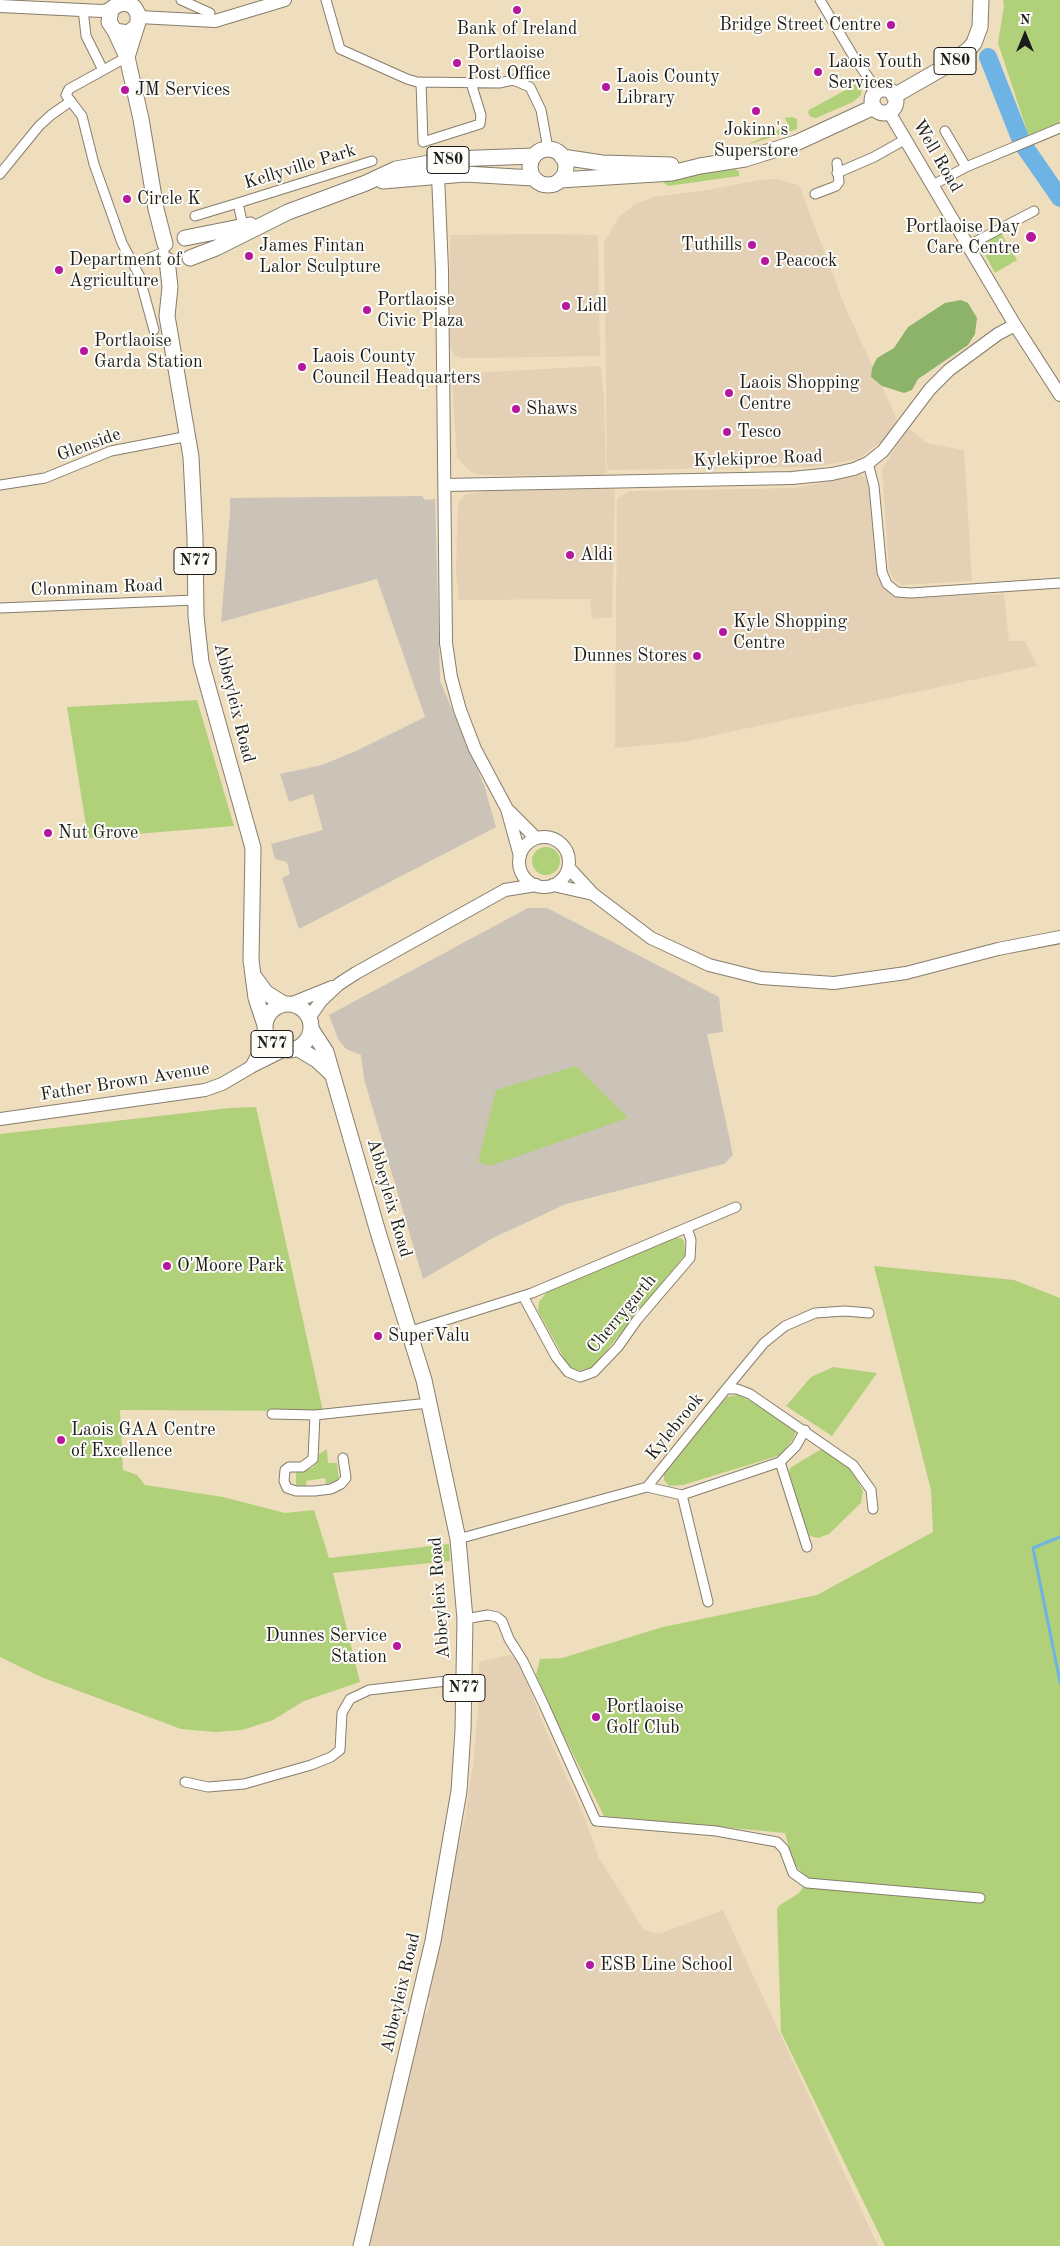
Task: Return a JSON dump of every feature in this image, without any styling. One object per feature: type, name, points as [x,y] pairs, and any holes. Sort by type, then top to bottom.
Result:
[{"type":"main road","points":[[0,6],[102,11],[123,3],[135,12],[180,20],[212,17],[285,0]]},
{"type":"main road","name":"N80","points":[[894,96],[948,65],[969,49],[974,43],[980,26],[981,0]]},
{"type":"main road","points":[[114,5],[108,18],[127,57],[151,170],[156,211],[171,246],[175,264],[187,261],[191,245],[171,246]]},
{"type":"main road","points":[[83,9],[112,28],[128,32],[135,12]]},
{"type":"main road","points":[[127,57],[135,12]]},
{"type":"main road","points":[[887,90],[894,96],[895,105],[889,112],[880,112],[874,107],[873,99],[878,91],[887,90]]},
{"type":"main road","name":"N80","points":[[366,183],[438,175],[491,174],[533,178],[540,184],[552,185],[560,180],[663,174],[780,149],[874,107]]},
{"type":"main road","name":"Well Road","points":[[889,112],[1015,325],[1060,395]]},
{"type":"main road","name":"N80","points":[[187,261],[275,218],[366,183],[396,169],[428,162],[534,156],[538,152],[548,149],[554,150],[562,156],[602,163],[700,166]]},
{"type":"main road","points":[[533,178],[530,166],[534,156]]},
{"type":"main road","points":[[560,180],[566,168],[562,156]]},
{"type":"main road","points":[[438,175],[442,264],[444,627],[447,658],[460,710],[475,748],[507,809],[520,862],[526,878],[536,885]]},
{"type":"main road","name":"N80","points":[[171,246],[275,218]]},
{"type":"main road","name":"N77","points":[[170,287],[171,246]]},
{"type":"main road","name":"N77","points":[[170,287],[187,261]]},
{"type":"main road","name":"Abbeyleix Road","points":[[170,287],[167,316],[189,436],[195,527],[196,616],[204,676],[253,848],[254,877],[250,939],[251,960],[255,978],[256,998],[266,1031]]},
{"type":"main road","name":"Kylekiproe Road","points":[[444,485],[792,478],[832,474],[868,463],[883,451],[930,389],[949,370],[998,334],[1015,325]]},
{"type":"main road","points":[[507,809],[536,838]]},
{"type":"main road","points":[[505,890],[520,862],[526,845],[536,838],[548,836],[563,845],[569,856],[569,868],[563,878],[553,885]]},
{"type":"main road","points":[[569,868],[592,894],[638,929],[685,955],[733,972],[785,981],[834,982],[908,973],[998,949],[1060,936]]},
{"type":"main road","points":[[287,1004],[339,984],[505,890],[536,885],[553,885],[592,894]]},
{"type":"main road","name":"N77","points":[[255,978],[266,993],[287,1004],[301,1008],[310,1023],[307,1040],[291,1049]]},
{"type":"main road","points":[[310,1023],[320,1001],[339,984]]},
{"type":"main road","name":"N77","points":[[287,1004],[269,1014],[266,1031],[274,1046],[291,1049],[317,1060],[332,1074]]},
{"type":"main road","name":"Abbeyleix Road","points":[[310,1023],[326,1052],[408,1332],[424,1380],[458,1539],[465,1619],[459,1791],[433,1941],[361,2246]]},
{"type":"main road","points":[[251,1067],[266,1031]]},
{"type":"main road","name":"Father Brown Avenue","points":[[0,1119],[205,1090],[222,1084],[251,1067],[291,1049]]},
{"type":"street","points":[[181,0],[212,17]]},
{"type":"street","points":[[326,0],[338,46],[343,51],[407,79],[421,82],[499,84],[512,80],[530,86],[541,110],[548,149]]},
{"type":"street","points":[[820,0],[855,59],[878,91]]},
{"type":"street","points":[[83,9],[86,36],[103,70]]},
{"type":"street","points":[[127,57],[69,89],[66,95],[82,116],[100,182],[122,243],[134,264],[144,290],[154,330]]},
{"type":"street","points":[[421,82],[423,142],[480,124],[481,115],[471,83]]},
{"type":"street","points":[[0,174],[39,126],[50,115],[71,101]]},
{"type":"street","points":[[933,185],[966,167],[1060,128]]},
{"type":"street","points":[[945,131],[966,167]]},
{"type":"street","points":[[815,194],[836,186],[839,182],[837,168],[874,157],[906,139]]},
{"type":"street","name":"Kellyville Park","points":[[195,216],[372,161]]},
{"type":"street","name":"Kellyville Park","points":[[238,203],[243,226]]},
{"type":"street","points":[[969,245],[1034,211]]},
{"type":"street","points":[[134,264],[171,246]]},
{"type":"street","name":"Glenside","points":[[0,486],[45,478],[111,451],[189,436]]},
{"type":"street","points":[[868,463],[874,486],[882,572],[887,584],[897,592],[911,593],[1060,583]]},
{"type":"street","name":"Clonminam Road","points":[[0,608],[196,600]]},
{"type":"street","name":"Cherrygarth","points":[[408,1332],[523,1296],[736,1206]]},
{"type":"street","name":"Cherrygarth","points":[[523,1296],[556,1357],[568,1372],[580,1377],[594,1372],[618,1348],[637,1320],[690,1258],[691,1240],[687,1228]]},
{"type":"street","points":[[726,1390],[764,1343],[786,1326],[815,1314],[846,1311],[869,1313]]},
{"type":"street","name":"Kylebrook","points":[[458,1539],[647,1487],[726,1390],[737,1389],[750,1394],[805,1430],[853,1465],[871,1490],[873,1509]]},
{"type":"street","points":[[272,1414],[315,1415],[429,1403]]},
{"type":"street","points":[[315,1415],[313,1459],[302,1467],[289,1467],[285,1470],[284,1481],[287,1488],[296,1491],[331,1489],[341,1484],[346,1478],[343,1458]]},
{"type":"street","points":[[647,1487],[682,1495],[780,1462],[796,1446],[805,1430]]},
{"type":"street","points":[[780,1462],[807,1546]]},
{"type":"street","points":[[682,1495],[708,1602]]},
{"type":"street","points":[[465,1619],[488,1615],[497,1617],[502,1621],[509,1639],[523,1661],[536,1688],[596,1821],[716,1831],[777,1842],[784,1849],[793,1873],[807,1883],[980,1898]]},
{"type":"street","points":[[184,1781],[208,1787],[244,1784],[311,1765],[330,1757],[340,1750],[342,1713],[350,1699],[369,1690],[464,1679]]},
{"type":"shaded area","name":"Laois Shopping Centre","points":[[777,179],[799,185],[846,309],[897,419],[890,435],[858,459],[814,467],[607,470],[604,242],[619,217],[635,204],[654,197],[708,190],[759,180]]},
{"type":"shaded area","name":"Lidl","points":[[450,235],[598,235],[600,356],[460,358],[454,355],[450,347]]},
{"type":"shaded area","name":"Shaws","points":[[597,366],[601,368],[604,397],[606,472],[602,476],[480,475],[471,472],[457,458],[452,378],[454,374]]},
{"type":"shaded area","points":[[909,428],[926,443],[964,450],[972,581],[901,585],[894,580],[889,570],[882,468]]},
{"type":"shaded area","name":"Kyle Shopping Centre","points":[[862,475],[868,482],[876,557],[892,593],[913,598],[1004,594],[1009,641],[1025,641],[1037,666],[683,742],[615,748],[617,499],[629,491],[795,488]]},
{"type":"shaded area","points":[[615,489],[612,617],[592,619],[590,599],[459,600],[456,570],[458,504],[464,495],[488,491]]},
{"type":"shaded area","points":[[422,496],[425,500],[435,499],[440,681],[484,785],[496,827],[299,929],[282,878],[290,874],[287,862],[275,859],[271,844],[323,830],[313,794],[289,802],[280,774],[322,765],[356,751],[425,717],[377,579],[221,622],[230,498]]},
{"type":"shaded area","points":[[528,908],[547,908],[719,997],[723,1032],[707,1034],[733,1155],[724,1164],[566,1204],[493,1238],[423,1279],[364,1079],[361,1055],[346,1049],[338,1039],[329,1015]]},
{"type":"shaded area","name":"ESB Line School","points":[[509,1655],[519,1660],[543,1724],[585,1818],[599,1858],[644,1930],[659,1934],[723,1910],[878,2246],[367,2246],[420,2016],[428,2013],[431,1999],[425,1995],[465,1817],[473,1765],[478,1710],[479,1662]]},
{"type":"green space","points":[[1003,0],[1060,0],[1060,124],[1029,137],[998,43],[1004,6]]},
{"type":"green space","points":[[862,81],[861,95],[853,102],[816,118],[811,117],[808,113],[809,110]]},
{"type":"green space","points":[[792,117],[797,119],[797,129],[747,145],[788,125],[785,118]]},
{"type":"green space","points":[[734,169],[739,171],[739,176],[668,186],[664,183],[668,177]]},
{"type":"green space","points":[[1001,233],[1017,260],[995,273],[981,247],[984,242]]},
{"type":"green space","points":[[961,300],[968,303],[977,318],[975,334],[968,345],[918,379],[912,390],[904,393],[882,386],[871,377],[872,368],[877,358],[894,348],[908,327],[945,303]]},
{"type":"green space","points":[[197,700],[234,826],[88,838],[67,707]]},
{"type":"green space","points":[[546,847],[556,851],[560,861],[556,871],[546,875],[536,871],[532,861],[536,851]]},
{"type":"green space","points":[[576,1066],[628,1118],[490,1166],[478,1162],[496,1090]]},
{"type":"green space","points":[[256,1107],[323,1411],[120,1410],[123,1470],[137,1475],[145,1485],[223,1497],[285,1513],[314,1510],[329,1558],[449,1544],[450,1561],[333,1573],[360,1682],[304,1701],[273,1720],[242,1730],[215,1732],[181,1729],[41,1677],[0,1657],[0,1134],[230,1108]]},
{"type":"green space","points":[[674,1238],[681,1238],[684,1241],[685,1255],[593,1367],[578,1371],[569,1367],[538,1311],[539,1302],[546,1293]]},
{"type":"green space","name":"Portlaoise Golf Club","points":[[874,1266],[1014,1280],[1060,1298],[1060,2246],[885,2246],[781,2032],[777,1909],[799,1893],[803,1888],[805,1877],[793,1862],[785,1833],[604,1816],[536,1675],[540,1659],[562,1658],[663,1627],[817,1595],[933,1532],[931,1490]]},
{"type":"green space","points":[[833,1367],[877,1373],[832,1436],[786,1406],[811,1377]]},
{"type":"green space","points":[[737,1395],[762,1406],[797,1429],[793,1439],[781,1455],[683,1485],[669,1486],[664,1480],[664,1472],[727,1397]]},
{"type":"green space","points":[[823,1448],[850,1467],[863,1491],[861,1503],[829,1534],[818,1538],[810,1536],[805,1526],[789,1472],[790,1468]]},
{"type":"green space","points":[[327,1449],[328,1463],[337,1463],[339,1481],[326,1484],[325,1478],[306,1481],[307,1488],[296,1486],[296,1471],[312,1468],[317,1463],[319,1454]]},
{"type":"waterway","points":[[988,57],[1022,143],[1060,198]]},
{"type":"waterway","points":[[1060,1537],[1033,1548],[1060,1682]]},
{"type":"place","name":"Bank of Ireland","points":[[517,10]]},
{"type":"place","name":"Bridge Street Centre","points":[[891,25]]},
{"type":"place","name":"Portlaoise Post Office","points":[[457,63]]},
{"type":"place","name":"Laois Youth Services","points":[[818,72]]},
{"type":"place","name":"Laois County Library","points":[[606,87]]},
{"type":"place","name":"JM Services","points":[[125,90]]},
{"type":"place","name":"Jokinn's Superstore","points":[[756,111]]},
{"type":"place","name":"Circle K","points":[[127,199]]},
{"type":"place","name":"Portlaoise Day Care Centre","points":[[1031,237]]},
{"type":"place","name":"Tuthills","points":[[752,245]]},
{"type":"place","name":"James Fintan Lalor Sculpture","points":[[249,256]]},
{"type":"place","name":"Peacock","points":[[765,261]]},
{"type":"place","name":"Department of Agriculture","points":[[59,270]]},
{"type":"place","name":"Lidl","points":[[566,306]]},
{"type":"place","name":"Portlaoise Civic Plaza","points":[[367,310]]},
{"type":"place","name":"Portlaoise Garda Station","points":[[84,351]]},
{"type":"place","name":"Laois County Council Headquarters","points":[[302,367]]},
{"type":"place","name":"Laois Shopping Centre","points":[[729,393]]},
{"type":"place","name":"Shaws","points":[[516,409]]},
{"type":"place","name":"Tesco","points":[[727,432]]},
{"type":"place","name":"Aldi","points":[[570,555]]},
{"type":"place","name":"Kyle Shopping Centre","points":[[723,632]]},
{"type":"place","name":"Dunnes Stores","points":[[697,656]]},
{"type":"place","name":"Nut Grove","points":[[48,833]]},
{"type":"place","name":"O'Moore Park","points":[[167,1266]]},
{"type":"place","name":"SuperValu","points":[[378,1336]]},
{"type":"place","name":"Laois GAA Centre of Excellence","points":[[61,1440]]},
{"type":"place","name":"Dunnes Service Station","points":[[397,1646]]},
{"type":"place","name":"Portlaoise Golf Club","points":[[596,1717]]},
{"type":"place","name":"ESB Line School","points":[[590,1965]]}]
